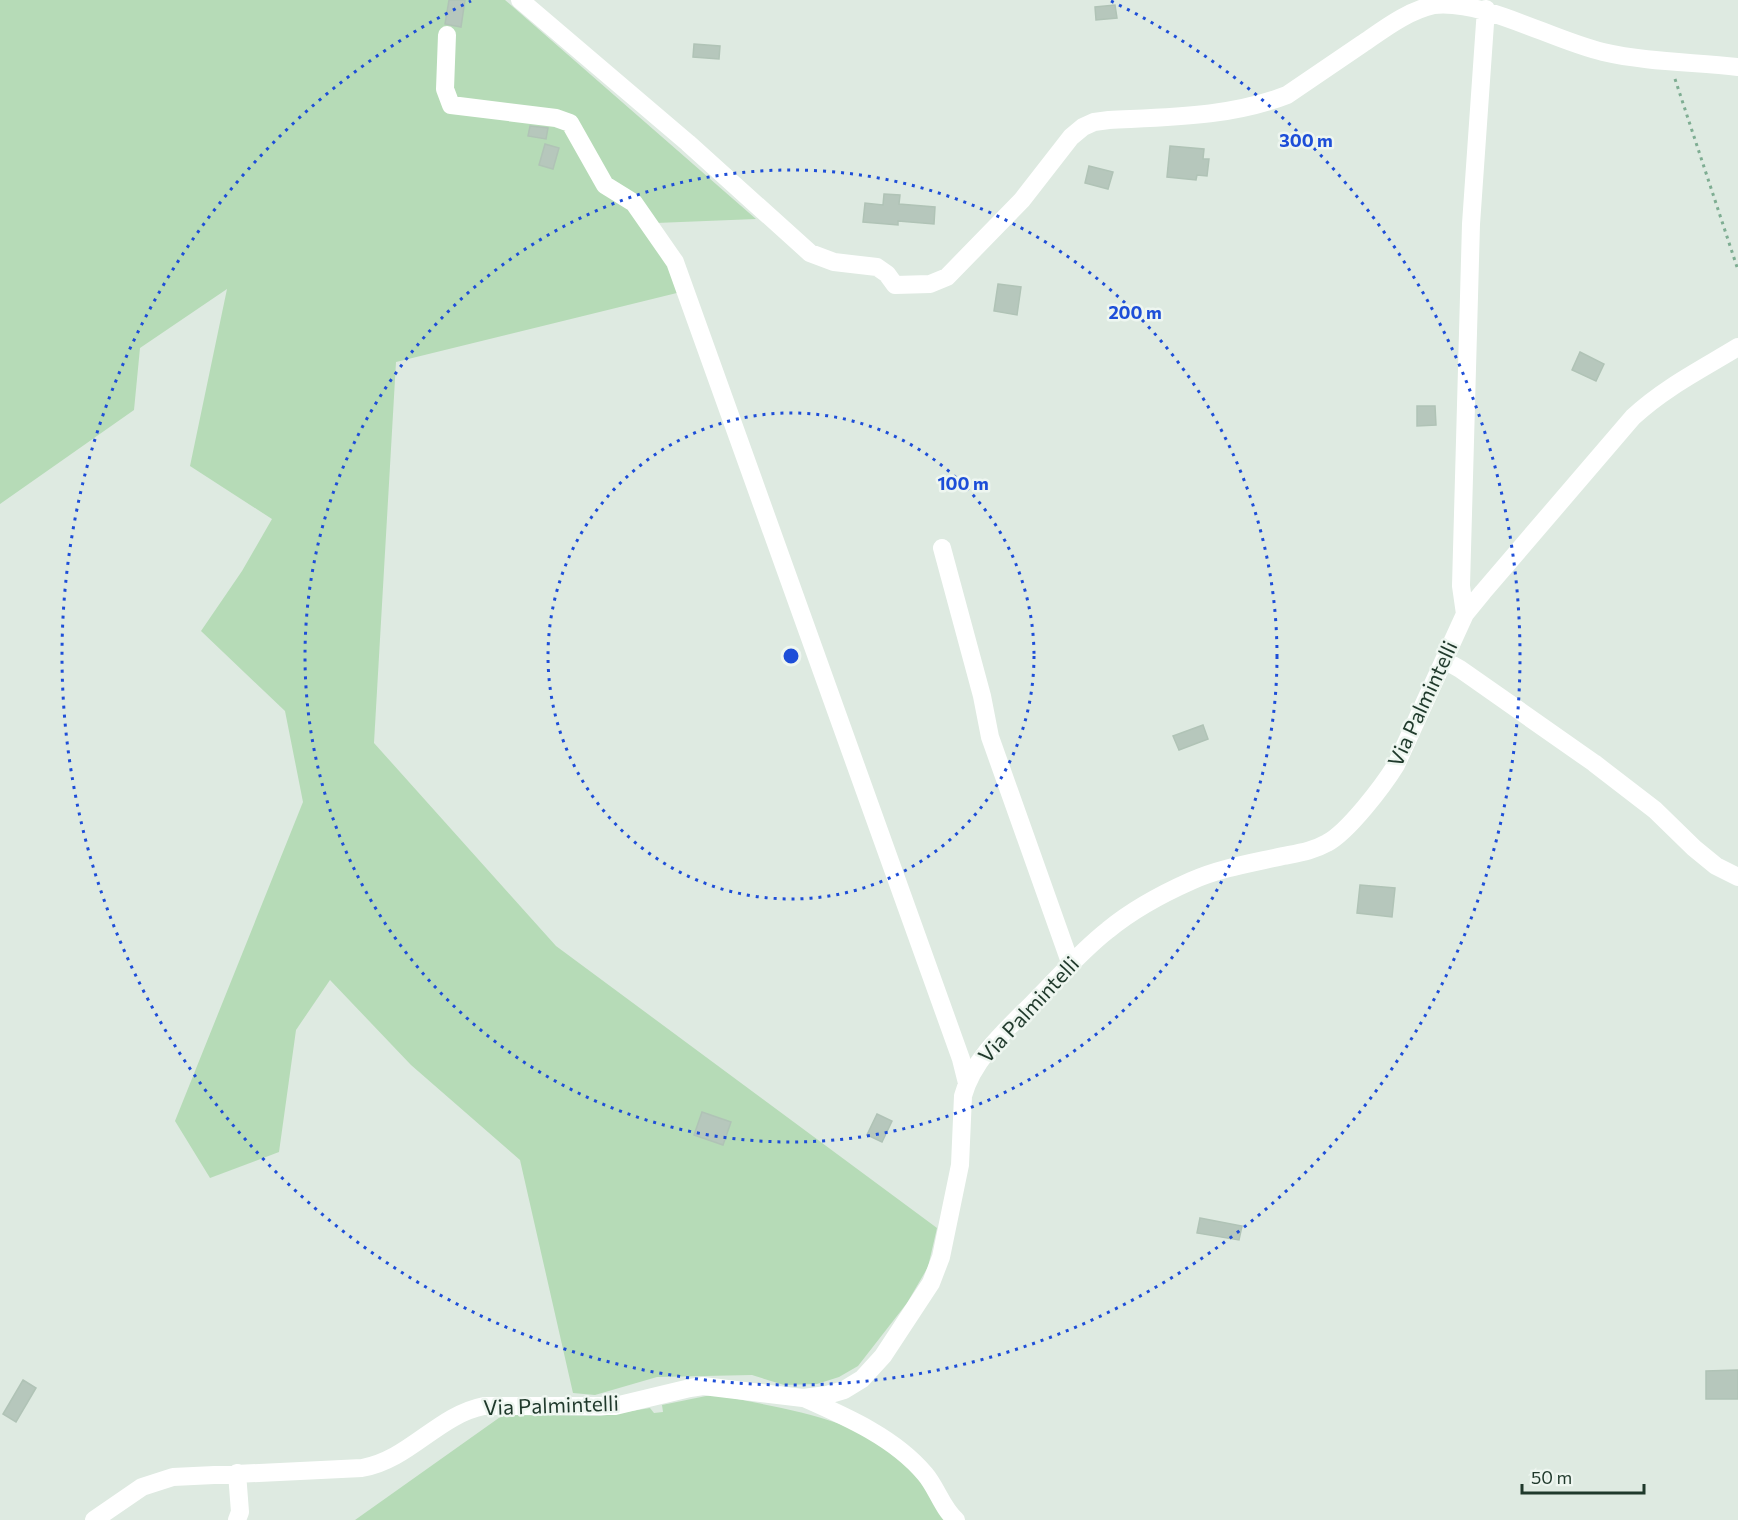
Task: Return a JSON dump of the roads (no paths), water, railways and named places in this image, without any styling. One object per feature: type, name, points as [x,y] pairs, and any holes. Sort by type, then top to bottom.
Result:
[{"type":"street","points":[[520,0],[688,143],[810,254],[834,262],[877,267],[887,274],[895,285],[930,284],[947,277],[1022,200],[1060,149],[1083,127],[1094,122],[1109,120],[1213,114],[1273,100],[1287,95],[1395,22],[1417,10],[1434,5],[1451,4],[1486,9],[1573,43],[1602,51],[1738,67]]},
{"type":"street","points":[[1465,614],[1461,586],[1471,224],[1486,9]]},
{"type":"street","points":[[447,35],[445,89],[451,105],[556,118],[570,123],[605,185],[634,203],[675,262],[961,1059],[967,1083]]},
{"type":"street","name":"Via Palmintelli","points":[[94,1520],[142,1487],[158,1481],[199,1475],[362,1468],[378,1465],[468,1409],[484,1406],[615,1406],[704,1386],[803,1398],[844,1390],[862,1379],[889,1348],[931,1283],[940,1257],[958,1181],[963,1096],[976,1066],[1016,1020],[1071,965],[1109,929],[1129,915],[1209,873],[1311,850],[1328,843],[1341,833],[1388,778],[1396,765],[1465,614],[1650,401],[1738,347]]},
{"type":"street","points":[[942,548],[982,696],[990,737],[1071,965]]},
{"type":"street","points":[[1444,660],[1594,763],[1655,810],[1708,860],[1738,877]]},
{"type":"street","points":[[803,1398],[844,1416],[911,1459],[927,1475],[956,1520]]},
{"type":"street","points":[[237,1473],[240,1512],[237,1520]]}]
